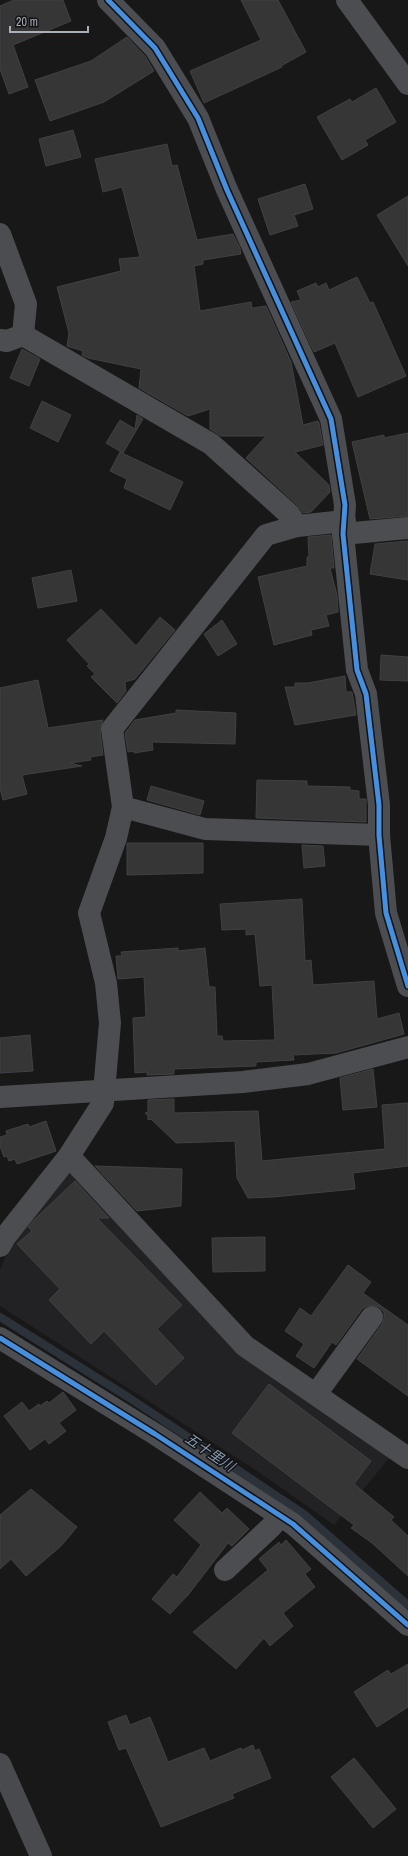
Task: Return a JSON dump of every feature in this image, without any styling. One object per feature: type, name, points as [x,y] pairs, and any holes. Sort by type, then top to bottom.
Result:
[{"type":"highway","points":[[0,1764],[40,1856]]},
{"type":"street","points":[[108,0],[154,48],[198,118],[226,190],[331,419],[345,505],[344,528],[357,670],[366,694],[379,805],[379,835],[386,913],[408,986]]},
{"type":"street","points":[[346,0],[408,84]]},
{"type":"street","points":[[0,234],[26,304],[23,335]]},
{"type":"street","points":[[23,335],[211,444],[289,514],[297,526]]},
{"type":"street","points":[[0,340],[7,341],[23,335]]},
{"type":"street","points":[[0,1246],[5,1237],[69,1156],[103,1103],[110,1023],[106,983],[89,913],[116,838],[123,807],[112,729],[266,536],[297,526],[408,528]]},
{"type":"street","points":[[123,807],[205,829],[379,835]]},
{"type":"street","points":[[0,1097],[243,1082],[308,1074],[408,1047]]},
{"type":"street","points":[[69,1156],[245,1346],[408,1458]]},
{"type":"street","points":[[316,1394],[372,1317]]},
{"type":"street","points":[[0,1338],[155,1434],[293,1524],[408,1625]]},
{"type":"street","points":[[225,1570],[271,1527],[280,1516]]},
{"type":"shaded area","points":[[69,1170],[233,1349],[391,1456],[334,1525],[251,1467],[0,1306],[0,1270],[12,1241]]},
{"type":"building","points":[[14,0],[63,0],[71,21],[13,45],[28,87],[9,94],[0,69],[0,6]]},
{"type":"building","points":[[241,0],[278,0],[306,52],[281,66],[282,67],[204,103],[190,71],[261,40]]},
{"type":"building","points":[[127,37],[145,56],[154,71],[104,102],[50,121],[35,80],[91,61]]},
{"type":"building","points":[[376,88],[396,122],[365,140],[368,145],[342,160],[317,117],[350,99],[352,102]]},
{"type":"building","points":[[73,130],[81,157],[46,166],[39,139]]},
{"type":"building","points":[[167,144],[172,166],[177,165],[197,240],[233,234],[240,248],[241,254],[203,260],[203,264],[194,266],[200,311],[251,302],[252,308],[266,306],[291,362],[303,425],[318,421],[319,423],[323,445],[295,452],[329,485],[330,492],[311,512],[303,513],[297,505],[246,458],[266,436],[221,436],[210,429],[210,409],[188,416],[139,388],[141,369],[88,358],[82,355],[83,351],[67,346],[69,333],[57,287],[121,271],[119,259],[140,257],[122,187],[103,192],[95,159]]},
{"type":"building","points":[[305,184],[313,209],[294,215],[298,226],[270,235],[258,199]]},
{"type":"building","points":[[408,196],[408,266],[377,215]]},
{"type":"building","points":[[357,277],[370,303],[373,302],[406,376],[358,397],[335,343],[314,352],[291,302],[301,300],[297,291],[316,283],[318,287],[326,283],[329,290]]},
{"type":"building","points":[[22,349],[40,359],[29,386],[10,378]]},
{"type":"building","points":[[42,401],[71,415],[58,442],[30,428]]},
{"type":"building","points":[[137,415],[143,419],[123,453],[106,443],[120,420],[135,429]]},
{"type":"building","points":[[408,433],[408,516],[370,519],[352,442],[384,435],[384,438]]},
{"type":"building","points":[[120,452],[183,482],[170,510],[124,488],[127,479],[110,471]]},
{"type":"building","points":[[331,535],[334,568],[330,568],[337,595],[338,612],[326,615],[329,626],[311,630],[312,635],[274,645],[258,577],[307,566],[307,557],[309,557],[308,537]]},
{"type":"building","points":[[408,541],[408,580],[370,574],[375,544]]},
{"type":"building","points":[[71,570],[77,601],[38,608],[32,578]]},
{"type":"building","points":[[101,609],[136,646],[160,617],[175,630],[135,679],[125,682],[126,691],[117,703],[91,677],[95,674],[87,666],[89,664],[67,640]]},
{"type":"building","points":[[222,620],[237,644],[218,656],[204,634]]},
{"type":"building","points":[[381,655],[408,657],[408,681],[380,680]]},
{"type":"building","points":[[345,676],[346,692],[352,692],[356,715],[295,725],[285,687],[295,687],[295,683],[308,683]]},
{"type":"building","points":[[38,680],[48,728],[103,720],[100,730],[103,755],[90,757],[91,760],[70,763],[82,766],[22,775],[27,794],[3,800],[0,788],[0,688]]},
{"type":"building","points":[[176,710],[236,713],[235,744],[152,742],[153,750],[134,753],[134,751],[128,752],[125,733],[135,720],[176,713]]},
{"type":"building","points":[[257,780],[307,781],[307,786],[350,787],[350,790],[359,791],[359,799],[366,799],[366,822],[256,818]]},
{"type":"building","points":[[151,786],[204,801],[200,815],[147,800]]},
{"type":"building","points":[[127,843],[203,843],[203,873],[127,875]]},
{"type":"building","points":[[302,845],[323,846],[325,866],[304,868]]},
{"type":"building","points":[[302,899],[305,961],[311,960],[313,985],[374,981],[377,1019],[399,1013],[404,1034],[336,1053],[293,1055],[294,1060],[256,1062],[256,1066],[174,1069],[174,1074],[147,1075],[147,1072],[135,1073],[133,1018],[146,1017],[144,977],[118,979],[116,956],[122,956],[121,952],[178,948],[178,951],[205,948],[209,987],[215,987],[217,1036],[222,1036],[223,1041],[275,1040],[272,985],[260,986],[255,934],[246,935],[246,929],[222,930],[220,904]]},
{"type":"building","points":[[30,1035],[33,1071],[0,1073],[0,1038]]},
{"type":"building","points":[[373,1069],[377,1107],[343,1110],[340,1078]]},
{"type":"building","points":[[174,1099],[174,1113],[258,1111],[262,1161],[385,1149],[382,1105],[408,1103],[408,1166],[353,1173],[355,1189],[248,1198],[237,1178],[235,1141],[176,1143],[151,1119],[148,1120],[148,1116],[145,1113],[148,1112],[148,1100]]},
{"type":"building","points":[[46,1121],[56,1151],[17,1164],[15,1159],[9,1161],[7,1156],[4,1157],[0,1146],[0,1137],[7,1135],[6,1131],[28,1124],[29,1127]]},
{"type":"building","points":[[95,1166],[182,1169],[181,1206],[137,1211]]},
{"type":"building","points":[[75,1181],[109,1218],[97,1218],[182,1305],[157,1329],[184,1358],[156,1385],[104,1331],[91,1344],[49,1300],[60,1289],[17,1244],[32,1231],[28,1227],[36,1218]]},
{"type":"building","points":[[265,1237],[265,1271],[213,1272],[212,1238]]},
{"type":"building","points":[[348,1265],[371,1282],[363,1293],[408,1325],[408,1396],[357,1359],[382,1324],[384,1312],[379,1307],[373,1305],[362,1309],[336,1345],[332,1342],[314,1368],[296,1356],[304,1344],[285,1331],[300,1308],[311,1316]]},
{"type":"building","points":[[269,1384],[371,1461],[354,1484],[394,1517],[391,1520],[408,1536],[408,1576],[372,1543],[351,1528],[354,1525],[232,1433]]},
{"type":"building","points":[[63,1392],[76,1410],[59,1423],[66,1431],[49,1444],[45,1439],[30,1450],[4,1416],[22,1402],[29,1411],[39,1404],[40,1406],[47,1401],[49,1403]]},
{"type":"building","points":[[31,1489],[77,1527],[61,1546],[26,1576],[11,1559],[0,1569],[0,1515]]},
{"type":"building","points":[[200,1492],[222,1513],[227,1508],[249,1529],[232,1546],[228,1543],[188,1595],[170,1614],[152,1599],[173,1574],[177,1577],[201,1545],[174,1520]]},
{"type":"building","points":[[286,1540],[311,1569],[305,1574],[315,1587],[283,1613],[293,1626],[270,1646],[264,1638],[236,1669],[193,1632],[268,1570],[259,1559],[279,1542],[281,1545]]},
{"type":"building","points":[[408,1664],[408,1707],[377,1727],[354,1692],[388,1670],[391,1674]]},
{"type":"building","points":[[126,1715],[130,1725],[150,1717],[168,1762],[204,1748],[210,1761],[241,1748],[242,1750],[253,1745],[255,1751],[259,1749],[271,1778],[232,1794],[234,1798],[161,1827],[126,1748],[119,1750],[108,1722]]},
{"type":"building","points":[[354,1758],[396,1809],[373,1828],[331,1777]]},
{"type":"waterway","name":"五十里川","points":[[0,1317],[128,1397],[304,1514],[408,1605]]},
{"type":"cycle path","points":[[108,0],[155,48],[198,118],[227,190],[331,419],[345,505],[343,534],[357,670],[366,694],[379,805],[379,835],[386,913],[408,986]]},
{"type":"cycle path","points":[[0,1338],[155,1434],[293,1524],[408,1625]]}]
